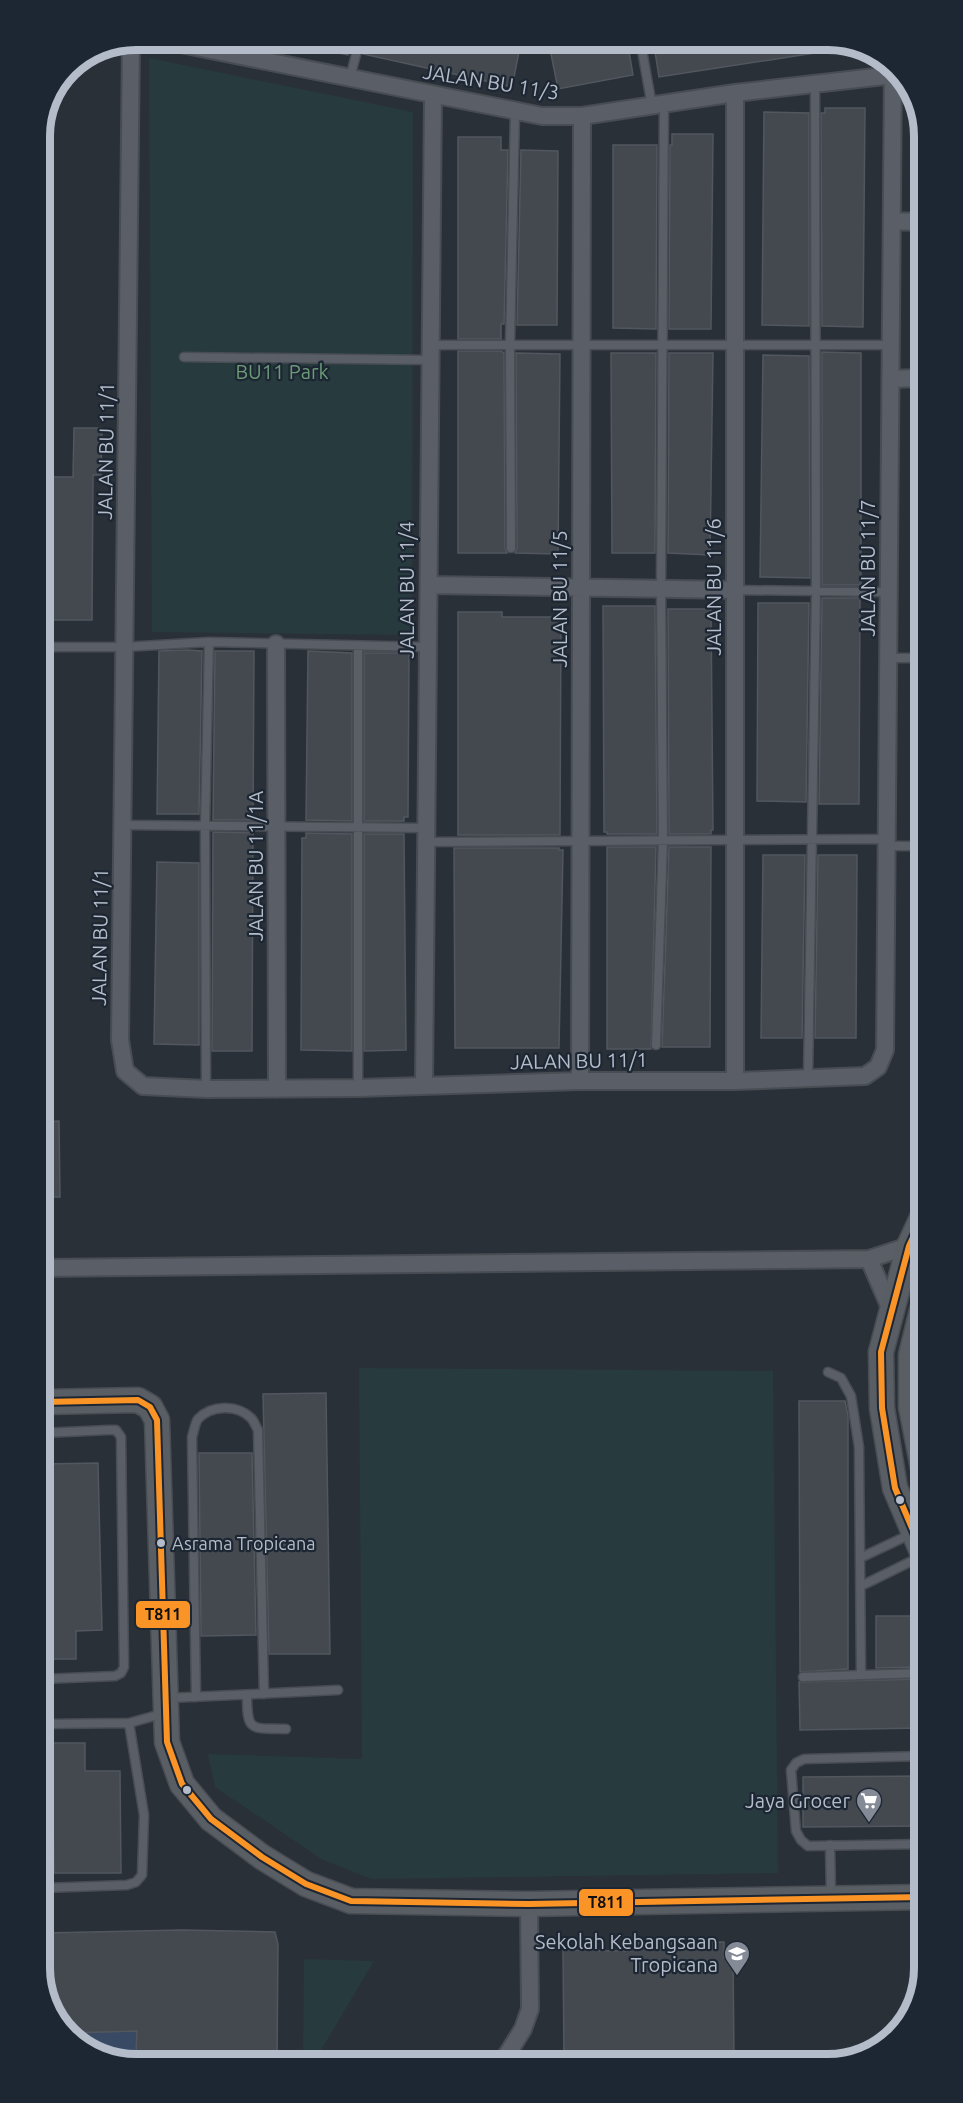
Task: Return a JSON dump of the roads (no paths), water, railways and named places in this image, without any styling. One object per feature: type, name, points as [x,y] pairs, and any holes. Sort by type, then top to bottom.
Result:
[{"type":"street","name":"JALAN BU 11/1","points":[[131,49],[120,1040],[125,1071],[143,1086],[276,1089],[580,1081],[735,1081],[865,1076],[878,1066]]},
{"type":"street","name":"JALAN BU 11/3","points":[[206,49],[542,116],[582,116],[886,73]]},
{"type":"street","name":"JALAN BU 11/7","points":[[878,1066],[885,1050],[893,80]]},
{"type":"street","name":"JALAN BU 11/6","points":[[735,93],[735,1081]]},
{"type":"street","name":"JALAN BU 11/4","points":[[424,1085],[433,95]]},
{"type":"street","name":"JALAN BU 11/5","points":[[580,1081],[582,116]]},
{"type":"street","points":[[892,221],[914,222]]},
{"type":"street","points":[[891,379],[914,378]]},
{"type":"street","points":[[429,585],[735,590]]},
{"type":"street","name":"JALAN BU 11/1A","points":[[276,644],[276,1089]]},
{"type":"street","points":[[914,1235],[909,1246],[881,1352],[882,1408],[895,1488],[914,1533]]},
{"type":"street","points":[[49,1268],[868,1259],[909,1246]]},
{"type":"street","points":[[868,1259],[891,1310]]},
{"type":"street","points":[[914,1343],[911,1355],[911,1407],[914,1422]]},
{"type":"street","points":[[49,1402],[138,1400],[150,1407],[157,1420],[167,1742],[182,1784],[212,1819],[262,1857],[306,1884],[351,1901],[529,1904],[914,1897]]},
{"type":"street","points":[[508,2054],[523,2029],[530,2009],[529,1904]]},
{"type":"lane","points":[[350,78],[357,49]]},
{"type":"lane","points":[[643,50],[658,105],[664,345],[661,589],[663,840],[656,1045]]},
{"type":"lane","points":[[808,1078],[816,591],[815,84]]},
{"type":"lane","points":[[511,548],[510,345],[514,111]]},
{"type":"lane","points":[[184,357],[430,353],[510,345],[891,345]]},
{"type":"lane","points":[[735,590],[889,592]]},
{"type":"lane","points":[[206,1089],[205,826],[209,642]]},
{"type":"lane","points":[[50,647],[124,647],[209,642],[428,648]]},
{"type":"lane","points":[[358,646],[358,1088]]},
{"type":"lane","points":[[888,658],[914,658]]},
{"type":"lane","points":[[122,825],[358,827],[426,835],[580,842],[812,839],[914,845]]},
{"type":"lane","points":[[828,1372],[841,1378],[851,1396],[859,1447],[861,1674]]},
{"type":"lane","points":[[196,1697],[192,1437],[197,1420],[209,1411],[224,1408],[239,1411],[251,1418],[258,1430],[264,1694]]},
{"type":"lane","points":[[49,1433],[108,1430],[116,1431],[122,1437],[124,1667],[121,1673],[115,1676],[49,1679]]},
{"type":"lane","points":[[860,1558],[914,1548]]},
{"type":"lane","points":[[861,1586],[914,1551]]},
{"type":"lane","points":[[803,1677],[914,1673]]},
{"type":"lane","points":[[49,1724],[129,1723],[166,1706],[196,1697],[338,1690]]},
{"type":"lane","points":[[247,1695],[247,1718],[250,1725],[257,1728],[286,1729]]},
{"type":"lane","points":[[49,1888],[127,1885],[136,1882],[141,1875],[144,1815],[129,1723]]},
{"type":"lane","points":[[914,1756],[804,1759],[796,1763],[791,1770],[795,1831],[808,1846],[914,1844]]},
{"type":"lane","points":[[830,1845],[831,1900]]},
{"type":"water","points":[[137,2031],[155,2053],[114,2051],[93,2042],[80,2033]]},
{"type":"place","name":"Asrama Tropicana","points":[[161,1543]]},
{"type":"place","name":"Jaya Grocer","points":[[869,1824]]},
{"type":"place","name":"Sekolah Kebangsaan Tropicana","points":[[737,1977]]},
{"type":"park label","name":"BU11 Park","points":[[282,372]]}]
